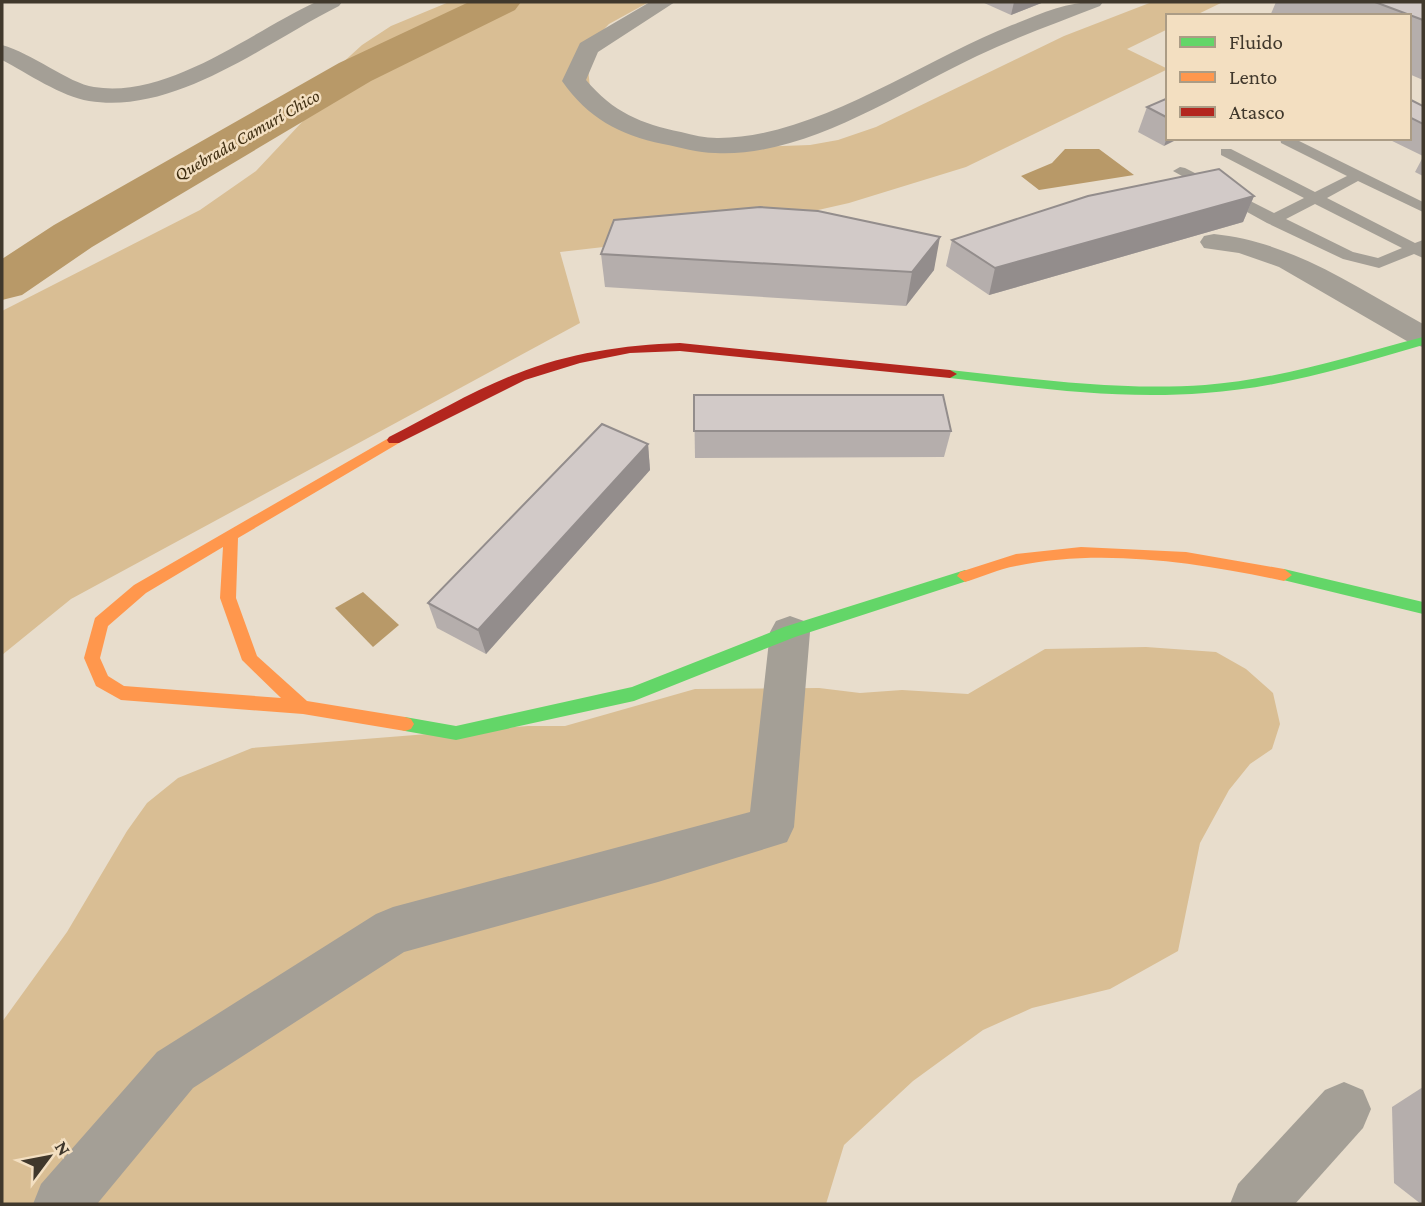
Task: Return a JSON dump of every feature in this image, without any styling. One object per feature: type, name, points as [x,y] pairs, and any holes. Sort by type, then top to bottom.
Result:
[{"type":"street","points":[[2,52],[89,94],[134,95],[188,77],[263,40],[308,12],[332,2]]},
{"type":"street","points":[[665,2],[588,48],[575,81],[594,106],[620,124],[657,135],[718,146],[788,136],[834,119],[970,51],[1093,2]]},
{"type":"street","points":[[1214,242],[1243,245],[1289,261],[1423,339]]},
{"type":"street","points":[[1423,339],[1331,369],[1221,387],[1162,391],[1099,389],[680,347],[630,349],[578,359],[520,377],[412,429],[321,480],[231,538],[140,589],[101,623],[92,658],[103,681],[121,693],[303,707],[456,733],[634,694],[790,632],[1016,560],[1082,554],[1162,556],[1248,567],[1423,608]]},
{"type":"street","points":[[231,538],[228,598],[250,660],[303,707]]},
{"type":"street","points":[[61,1204],[175,1070],[393,931],[771,827],[790,632]]},
{"type":"street","points":[[1258,1204],[1344,1109]]},
{"type":"lane","points":[[1286,140],[1423,208]]},
{"type":"lane","points":[[1226,152],[1421,249]]},
{"type":"lane","points":[[1180,171],[1272,220],[1348,256],[1379,263],[1421,249]]},
{"type":"lane","points":[[1272,220],[1358,176]]},
{"type":"shaded area","points":[[449,2],[649,2],[609,24],[586,48],[590,88],[625,125],[754,147],[810,145],[838,140],[876,127],[1064,36],[1152,2],[1223,2],[1198,14],[1166,14],[1166,30],[1127,49],[1166,70],[966,167],[849,203],[708,235],[560,252],[580,323],[71,599],[2,655],[2,311],[200,210],[256,171],[319,104],[327,77],[362,45],[391,26]]},
{"type":"shaded area","points":[[1065,149],[1099,149],[1134,175],[1039,190],[1021,176],[1052,163]]},
{"type":"shaded area","points":[[363,592],[399,625],[373,647],[335,608]]},
{"type":"shaded area","points":[[1146,647],[1216,652],[1246,669],[1273,693],[1280,724],[1272,749],[1250,764],[1229,790],[1200,843],[1178,951],[1110,989],[1032,1008],[983,1030],[913,1081],[844,1145],[826,1204],[2,1204],[2,1022],[67,932],[127,831],[147,803],[178,778],[252,748],[528,726],[565,726],[695,689],[819,688],[860,693],[902,690],[968,694],[1045,649]]},
{"type":"building","points":[[1375,2],[1423,2],[1423,20]]},
{"type":"building","points":[[1166,99],[1166,117],[1147,107]]},
{"type":"building","points":[[1411,100],[1423,106],[1423,124],[1411,118]]},
{"type":"building","points":[[1219,169],[1254,196],[995,268],[952,240],[1088,196]]},
{"type":"building","points":[[760,207],[818,211],[940,237],[912,272],[601,254],[614,220]]},
{"type":"building","points":[[694,395],[943,395],[951,431],[694,431]]},
{"type":"building","points":[[602,424],[648,444],[478,630],[428,603]]},
{"type":"waterway","name":"Quebrada Camurí Chico","points":[[2,283],[73,236],[355,72],[501,2]]},
{"type":"traffic: fast","points":[[950,374],[1109,389],[1205,389],[1288,377],[1423,341]]},
{"type":"traffic: fast","points":[[1284,575],[1423,608]]},
{"type":"traffic: fast","points":[[405,724],[456,733],[634,694],[790,632],[965,576]]},
{"type":"traffic: slow","points":[[303,707],[121,693],[102,681],[92,658],[101,623],[140,589],[394,440]]},
{"type":"traffic: slow","points":[[231,538],[228,598],[250,660],[303,707],[405,724]]},
{"type":"traffic: slow","points":[[965,576],[1016,560],[1081,553],[1186,558],[1284,575]]},
{"type":"traffic: jam","points":[[394,440],[520,377],[578,359],[630,349],[680,347],[950,374]]}]
